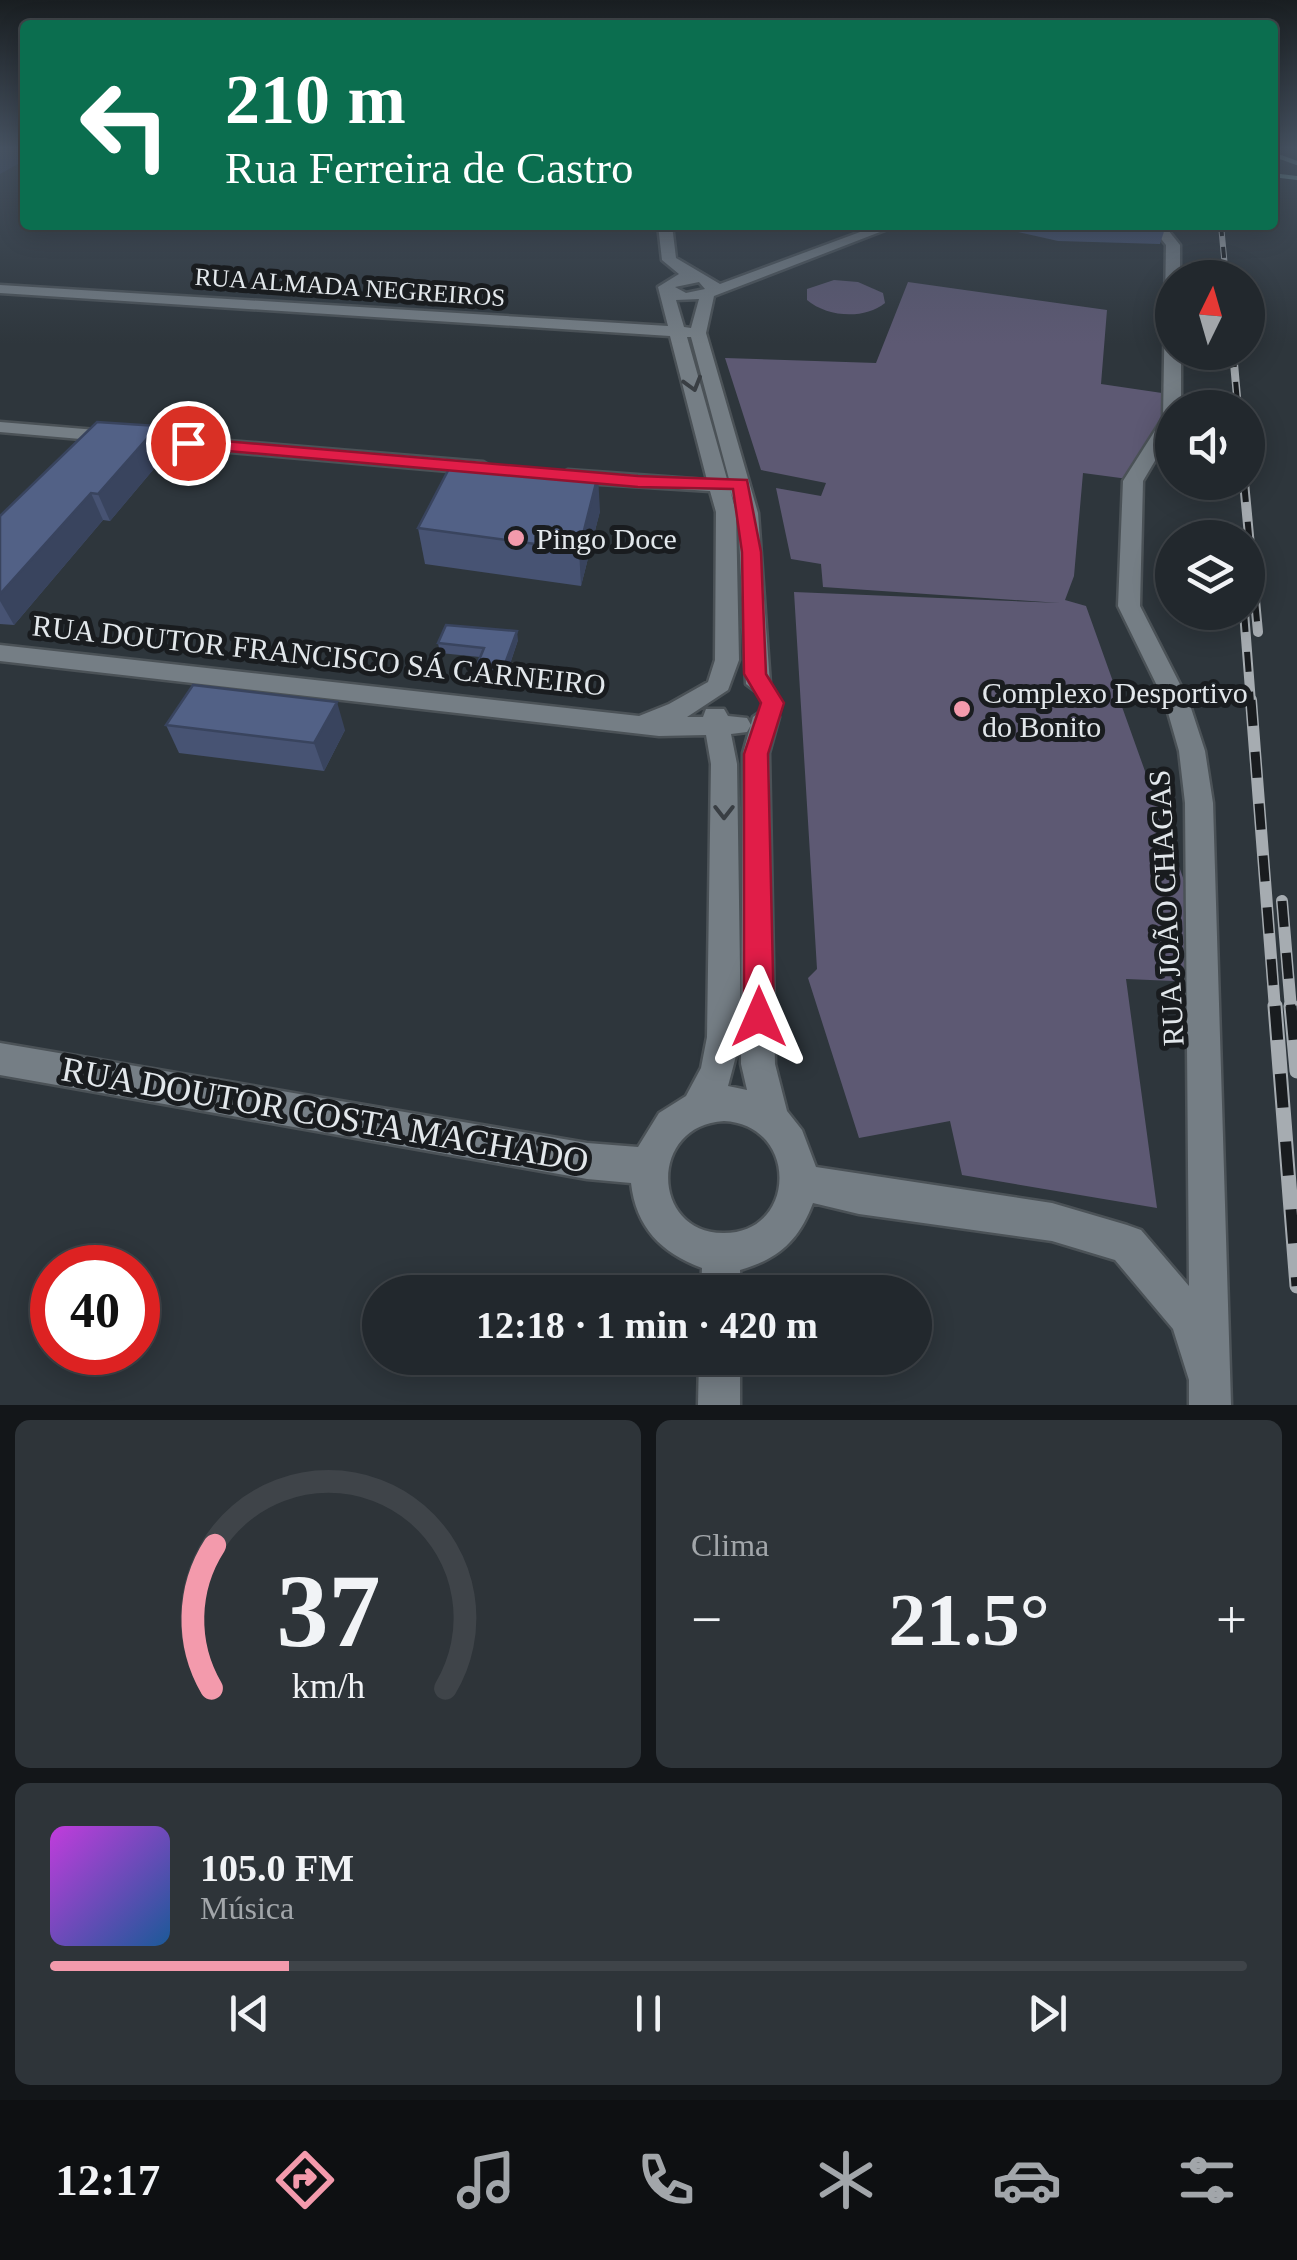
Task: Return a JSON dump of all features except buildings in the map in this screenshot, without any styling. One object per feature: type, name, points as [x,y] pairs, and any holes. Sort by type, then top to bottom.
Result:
[{"type":"street","points":[[651,230],[656,266],[688,333],[731,484],[750,532],[758,684]]},
{"type":"street","points":[[665,230],[668,260],[703,286]]},
{"type":"street","points":[[668,286],[703,286],[756,275],[878,230]]},
{"type":"street","name":"RUA JOÃO CHAGAS","points":[[1160,230],[1173,246],[1172,418],[1133,481],[1128,606],[1177,702],[1192,751],[1199,802],[1210,1392]]},
{"type":"street","points":[[668,286],[684,298],[703,286]]},
{"type":"street","points":[[688,333],[703,286]]},
{"type":"street","name":"RUA ALMADA NEGREIROS","points":[[5,293],[688,333]]},
{"type":"street","points":[[0,427],[502,470]]},
{"type":"street","points":[[541,474],[731,484]]},
{"type":"street","points":[[728,710],[756,754],[758,1064],[772,1122],[795,1159],[798,1181],[795,1204],[784,1226],[721,1273],[676,1233],[661,1214],[652,1191],[650,1166],[666,1127],[700,1104],[718,1072],[724,1037],[724,764],[731,484]]},
{"type":"street","name":"RUA DOUTOR FRANCISCO SÁ CARNEIRO","points":[[0,653],[630,720]]},
{"type":"street","points":[[630,720],[678,712],[771,710],[770,696],[758,684],[738,680],[728,710]]},
{"type":"street","points":[[630,720],[659,727],[728,710]]},
{"type":"street","name":"RUA DOUTOR COSTA MACHADO","points":[[0,1059],[587,1161],[650,1166]]},
{"type":"street","points":[[700,1104],[736,1104],[772,1122]]},
{"type":"street","points":[[798,1181],[859,1195],[1052,1222],[1127,1244],[1189,1317],[1210,1392]]},
{"type":"street","points":[[719,1405],[720,1375]]},
{"type":"shaded area","points":[[834,280],[858,282],[883,293],[885,303],[867,312],[846,314],[825,310],[807,300],[807,289]]},
{"type":"shaded area","name":"Complexo Desportivo do Bonito","points":[[908,282],[1107,310],[1101,384],[1155,392],[1155,439],[1128,479],[1083,473],[1074,576],[1065,600],[1086,606],[1186,886],[1190,972],[1174,981],[1126,979],[1157,1208],[962,1175],[950,1121],[859,1138],[808,978],[817,969],[794,592],[1060,603],[823,587],[821,564],[791,559],[776,488],[821,496],[826,483],[761,470],[725,358],[876,363]]},
{"type":"railway","points":[[1221,230],[1224,260]]},
{"type":"railway","points":[[1235,370],[1236,390]]},
{"type":"railway","points":[[1246,500],[1258,632]]},
{"type":"railway","points":[[1245,630],[1251,703]]},
{"type":"railway","points":[[1251,700],[1275,1009]]},
{"type":"railway","points":[[1282,901],[1291,1009]]},
{"type":"railway","points":[[1275,1006],[1297,1286]]},
{"type":"railway","points":[[1291,1006],[1297,1071]]},
{"type":"place","name":"Pingo Doce","points":[[516,538]]},
{"type":"place","name":"Complexo Desportivo do Bonito","points":[[962,709]]},
{"type":"route","points":[[188,443],[638,482],[741,484],[751,552],[755,674],[772,703],[756,754],[759,1017]]}]
